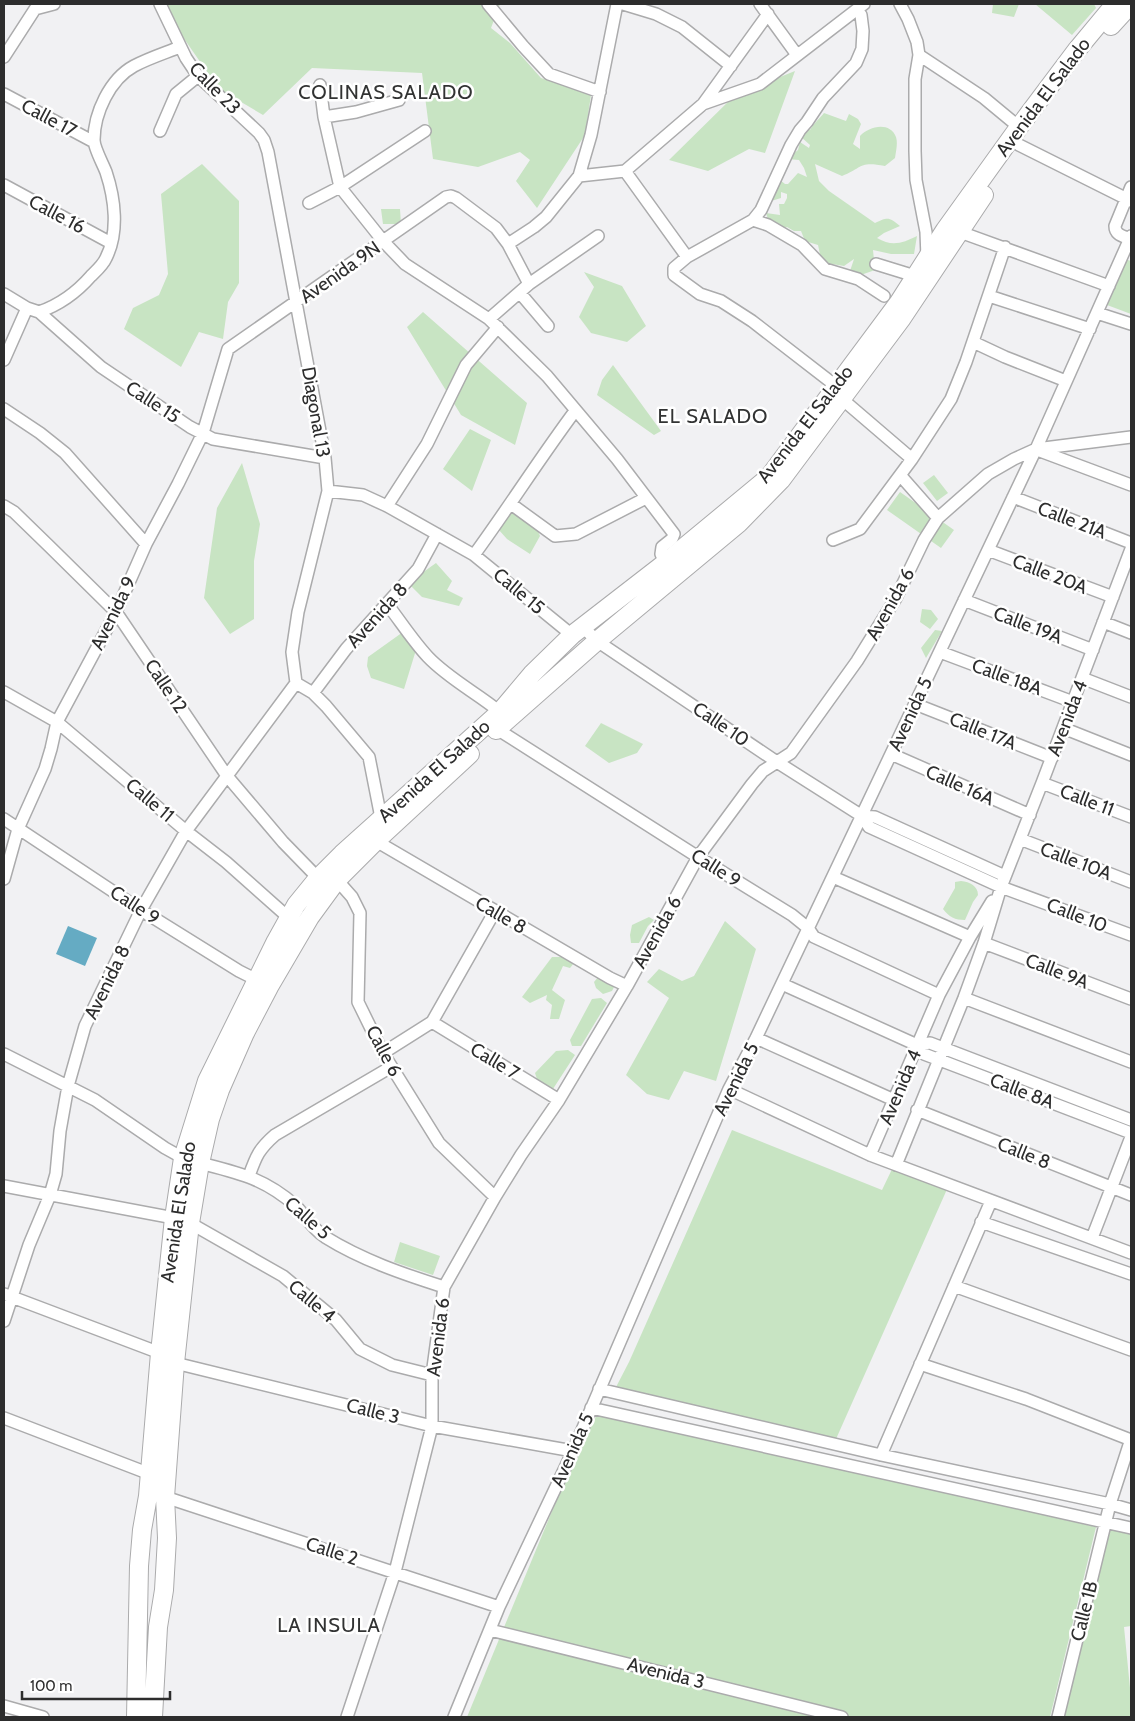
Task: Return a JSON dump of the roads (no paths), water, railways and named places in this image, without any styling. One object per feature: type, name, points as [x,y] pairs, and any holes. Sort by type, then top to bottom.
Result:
[{"type":"main road","name":"Avenida El Salado","points":[[263,984],[337,880],[376,841],[497,729],[597,641],[745,516],[781,480],[945,230],[1076,51],[1115,4]]},
{"type":"main road","name":"Avenida El Salado","points":[[136,1717],[139,1566],[142,1530],[148,1496],[160,1353],[192,1160],[245,1033],[289,918],[318,878],[381,818],[500,712],[532,674],[577,631],[665,563],[768,477],[902,318],[1019,145],[1089,50],[1131,4]]},
{"type":"main road","name":"Avenida El Salado","points":[[152,1717],[158,1627],[166,1571],[165,1497],[175,1363],[182,1221]]},
{"type":"street","points":[[4,57],[31,6],[54,4]]},
{"type":"street","name":"Calle 23","points":[[160,4],[180,47],[198,76],[259,133],[264,140]]},
{"type":"street","points":[[488,4],[549,74],[600,92]]},
{"type":"street","points":[[529,284],[508,244],[546,217],[579,176],[591,135],[617,4]]},
{"type":"street","points":[[623,4],[656,14],[682,27],[731,66]]},
{"type":"street","points":[[760,4],[797,55]]},
{"type":"street","points":[[900,4],[917,42],[919,55],[914,98],[915,161],[916,180],[926,232],[927,257]]},
{"type":"street","points":[[703,104],[760,84],[861,7]]},
{"type":"street","points":[[861,7],[862,49],[856,63],[823,98],[790,145],[761,210],[753,220],[687,257],[674,268],[674,275],[700,294],[721,301],[752,322],[839,393],[912,459]]},
{"type":"street","points":[[579,176],[625,171],[703,104],[768,14]]},
{"type":"street","points":[[39,312],[55,306],[89,278],[106,260],[111,243],[114,205],[110,184],[94,142],[102,103],[113,85],[133,66],[180,47]]},
{"type":"street","points":[[919,55],[984,98],[1020,127]]},
{"type":"street","points":[[160,130],[176,94],[198,76]]},
{"type":"street","points":[[320,85],[324,117],[340,187],[383,241],[405,264],[494,323],[547,376],[617,459],[674,534],[672,539],[662,546],[661,554],[665,563]]},
{"type":"street","name":"Calle 17","points":[[4,94],[94,142]]},
{"type":"street","points":[[324,117],[356,112],[399,100]]},
{"type":"street","points":[[309,203],[340,187],[425,131]]},
{"type":"street","name":"Diagonal 13","points":[[264,140],[268,152],[325,458],[328,491],[298,612],[292,652],[296,683]]},
{"type":"street","points":[[1019,145],[1128,199]]},
{"type":"street","points":[[625,171],[687,257]]},
{"type":"street","name":"Calle 16","points":[[4,185],[111,243]]},
{"type":"street","points":[[1131,187],[1128,199],[1115,226],[1116,233],[1130,238],[1036,449],[1131,484]]},
{"type":"street","name":"Avenida 9N","points":[[228,348],[446,197],[456,198],[496,228],[508,244]]},
{"type":"street","points":[[753,220],[768,225],[802,245],[825,269],[858,279],[884,296]]},
{"type":"street","points":[[960,232],[1109,286]]},
{"type":"street","points":[[387,506],[427,444],[466,364],[494,323],[529,284],[598,236]]},
{"type":"street","points":[[833,540],[860,529],[912,459],[951,398],[973,342],[1005,247]]},
{"type":"street","points":[[876,264],[915,276]]},
{"type":"street","points":[[520,293],[548,326]]},
{"type":"street","name":"Calle 15","points":[[4,294],[27,308],[39,312],[101,367],[190,427],[214,439],[325,458]]},
{"type":"street","points":[[988,296],[1090,329]]},
{"type":"street","points":[[5,352],[27,308]]},
{"type":"street","points":[[1097,313],[1131,324]]},
{"type":"street","points":[[973,342],[1066,381]]},
{"type":"street","name":"Avenida 9","points":[[4,879],[18,829],[45,769],[57,722],[116,612],[146,544],[203,433],[228,348]]},
{"type":"street","points":[[4,409],[40,433],[65,453],[146,544]]},
{"type":"street","points":[[474,555],[575,411]]},
{"type":"street","name":"Avenida 6","points":[[347,1717],[395,1572],[432,1426],[432,1374],[444,1287],[495,1197],[559,1100],[628,986],[698,858],[763,771],[791,753],[857,661],[896,598],[924,540],[938,518],[988,474],[1036,449],[1131,437]]},
{"type":"street","name":"Avenida 5","points":[[454,1717],[499,1607],[573,1451],[729,1089],[782,984],[1036,449]]},
{"type":"street","points":[[900,475],[938,518]]},
{"type":"street","name":"Calle 15","points":[[328,491],[362,496],[387,506],[437,534],[474,555],[577,631]]},
{"type":"street","name":"Calle 21A","points":[[1013,497],[1131,543]]},
{"type":"street","points":[[511,504],[555,536],[564,536],[576,534],[646,498]]},
{"type":"street","name":"Calle 12","points":[[4,506],[14,512],[50,546],[116,612],[228,776],[283,842],[318,878]]},
{"type":"street","name":"Avenida 8","points":[[313,693],[346,649],[418,569],[437,534]]},
{"type":"street","name":"Avenida 4","points":[[896,1165],[964,998],[984,943],[1003,881],[1103,622],[1113,597],[1127,575],[1131,549]]},
{"type":"street","name":"Calle 20A","points":[[988,550],[1113,597]]},
{"type":"street","name":"Calle 19A","points":[[964,600],[1093,650]]},
{"type":"street","points":[[387,604],[429,658],[500,712]]},
{"type":"street","points":[[1103,622],[1131,634]]},
{"type":"street","name":"Calle 10","points":[[577,631],[597,641],[777,762],[862,816],[869,827],[1003,881],[1131,936]]},
{"type":"street","name":"Calle 18A","points":[[940,652],[1073,702]]},
{"type":"street","points":[[1082,678],[1131,697]]},
{"type":"street","points":[[296,683],[313,693],[326,706],[369,757],[381,818]]},
{"type":"street","name":"Avenida 8","points":[[4,1321],[8,1296],[50,1196],[56,1174],[60,1130],[68,1086],[85,1026],[141,910],[186,831],[296,683]]},
{"type":"street","name":"Calle 11","points":[[4,692],[57,722],[268,898],[289,918]]},
{"type":"street","name":"Calle 17A","points":[[915,704],[1052,758]]},
{"type":"street","points":[[1063,728],[1131,755]]},
{"type":"street","name":"Calle 9","points":[[497,729],[698,858],[792,915],[808,928],[814,937],[939,995]]},
{"type":"street","name":"Calle 16A","points":[[891,754],[1030,815]]},
{"type":"street","name":"Calle 11","points":[[1042,782],[1131,817]]},
{"type":"street","name":"Calle 9","points":[[4,819],[141,910],[263,984]]},
{"type":"street","name":"Calle 10A","points":[[1020,839],[1131,882]]},
{"type":"street","name":"Calle 8","points":[[376,841],[495,912],[610,978],[628,986]]},
{"type":"street","points":[[833,877],[970,937]]},
{"type":"street","name":"Calle 6","points":[[337,880],[352,897],[360,913],[358,1002],[383,1053],[439,1143],[495,1197]]},
{"type":"street","name":"Avenida 4","points":[[870,1156],[939,995],[1003,881]]},
{"type":"street","points":[[383,1053],[432,1022],[495,912]]},
{"type":"street","name":"Calle 9A","points":[[984,943],[1131,999]]},
{"type":"street","name":"Calle 8A","points":[[782,984],[917,1045],[924,1054],[1131,1133]]},
{"type":"street","points":[[964,998],[1131,1062]]},
{"type":"street","name":"Calle 7","points":[[432,1022],[559,1100]]},
{"type":"street","points":[[756,1038],[894,1100]]},
{"type":"street","name":"Calle 8A","points":[[917,1045],[930,1043],[1131,1120]]},
{"type":"street","points":[[4,1054],[95,1100],[165,1148],[192,1160]]},
{"type":"street","points":[[249,1176],[256,1156],[263,1145],[275,1135],[391,1067]]},
{"type":"street","points":[[729,1089],[870,1156],[1131,1253]]},
{"type":"street","name":"Calle 8","points":[[917,1110],[1131,1195]]},
{"type":"street","points":[[1092,1238],[1131,1137]]},
{"type":"street","name":"Calle 5","points":[[192,1160],[249,1176],[272,1187],[290,1202],[323,1236],[383,1267],[444,1287]]},
{"type":"street","points":[[4,1186],[182,1221]]},
{"type":"street","points":[[881,1456],[991,1201]]},
{"type":"street","name":"Calle 4","points":[[182,1221],[284,1276],[336,1320],[360,1349],[392,1365],[432,1374]]},
{"type":"street","points":[[981,1222],[1131,1274]]},
{"type":"street","points":[[954,1286],[1131,1350]]},
{"type":"street","points":[[8,1296],[160,1353]]},
{"type":"street","name":"Calle 3","points":[[175,1363],[432,1426],[573,1451]]},
{"type":"street","points":[[920,1364],[1026,1399],[1131,1440]]},
{"type":"street","points":[[600,1389],[881,1456],[1131,1510]]},
{"type":"street","points":[[591,1408],[1131,1528]]},
{"type":"street","points":[[4,1418],[150,1474]]},
{"type":"street","name":"Calle 1B","points":[[1058,1717],[1110,1504],[1131,1440]]},
{"type":"street","name":"Calle 2","points":[[165,1497],[499,1607]]},
{"type":"street","name":"Avenida 3","points":[[490,1630],[842,1717]]},
{"type":"street","points":[[4,1706],[43,1717]]},
{"type":"water","points":[[68,926],[97,938],[85,966],[56,954]]},
{"type":"district","name":"COLINAS SALADO","points":[[386,92]]},
{"type":"district","name":"EL SALADO","points":[[713,416]]},
{"type":"district","name":"LA INSULA","points":[[329,1625]]}]
